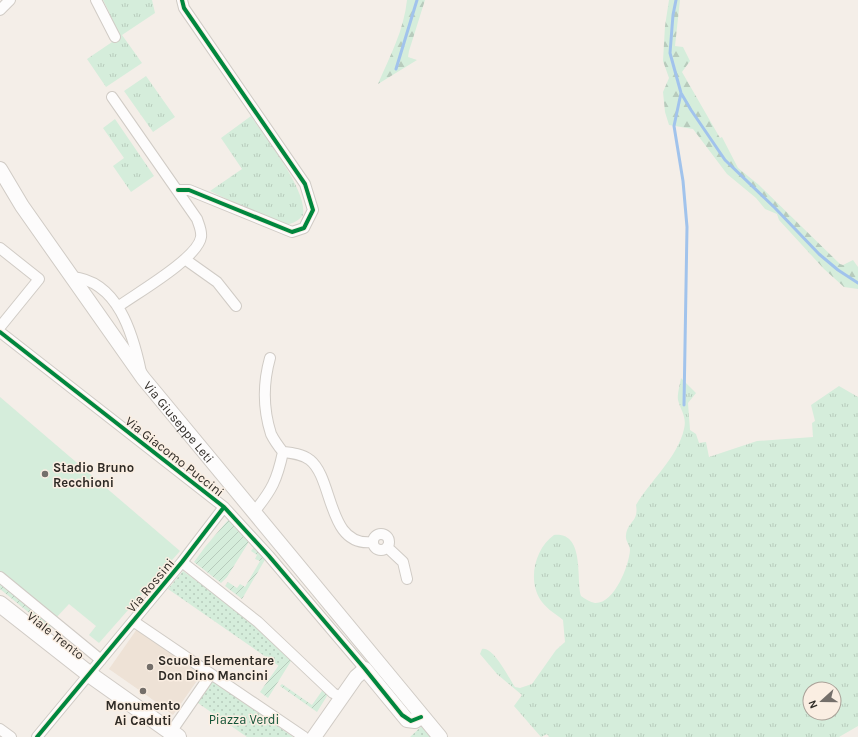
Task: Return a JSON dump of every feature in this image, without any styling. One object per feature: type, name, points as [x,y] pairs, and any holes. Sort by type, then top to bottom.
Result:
[{"type":"main road","name":"Via Giuseppe Leti","points":[[0,169],[8,185],[143,378],[421,717],[440,737]]},
{"type":"main road","name":"Viale Trento","points":[[0,604],[89,674],[175,734]]},
{"type":"main road","points":[[314,737],[356,677],[365,669],[407,720],[415,721],[421,717]]},
{"type":"street","points":[[0,10],[10,0]]},
{"type":"street","points":[[96,0],[115,37]]},
{"type":"street","points":[[178,190],[189,190],[292,232],[304,228],[313,210],[305,184],[184,8],[182,0]]},
{"type":"street","points":[[112,96],[197,219],[202,236],[196,249],[186,260],[119,306]]},
{"type":"street","points":[[0,248],[39,279],[0,328]]},
{"type":"street","points":[[186,260],[216,282],[236,306]]},
{"type":"street","points":[[72,277],[81,278],[93,283],[109,294],[119,306],[137,353],[143,378]]},
{"type":"street","name":"Via Giacomo Puccini","points":[[0,332],[224,507],[269,556],[365,669]]},
{"type":"street","points":[[254,512],[271,491],[278,473],[283,452],[272,435],[264,392],[266,373],[270,358]]},
{"type":"street","points":[[283,452],[298,454],[309,459],[316,466],[336,519],[344,531],[365,543],[373,542],[376,535],[384,534],[389,540],[387,547],[403,562],[407,579]]},
{"type":"street","name":"Via Rossini","points":[[37,737],[182,562],[224,507]]},
{"type":"street","points":[[182,562],[258,622],[333,693],[342,698]]},
{"type":"street","points":[[0,578],[101,660]]},
{"type":"street","points":[[133,621],[304,737]]},
{"type":"street","points":[[175,734],[211,674]]},
{"type":"street","points":[[0,729],[11,737]]},
{"type":"shaded area","points":[[137,629],[201,675],[173,715],[145,694],[147,691],[141,687],[139,690],[109,669]]},
{"type":"green space","points":[[103,0],[152,0],[155,13],[122,35],[142,63],[106,87],[87,59],[118,38]]},
{"type":"green space","points":[[407,0],[425,0],[408,57],[417,60],[378,84],[400,32]]},
{"type":"green space","points":[[669,0],[680,0],[675,46],[683,47],[690,61],[682,72],[720,138],[722,137],[738,168],[759,185],[840,264],[843,265],[853,260],[858,267],[858,289],[844,287],[824,269],[779,220],[777,214],[765,209],[756,198],[727,174],[693,129],[669,125],[665,112],[663,92],[669,78],[663,61],[665,26]]},
{"type":"green space","points":[[146,76],[175,117],[153,132],[124,91]]},
{"type":"green space","points":[[251,116],[284,164],[299,192],[303,205],[303,215],[294,222],[288,224],[277,223],[210,191],[242,169],[221,138]]},
{"type":"green space","points":[[115,119],[154,176],[131,192],[113,166],[124,158],[103,128]]},
{"type":"green space","points":[[681,378],[696,393],[688,403],[690,430],[696,434],[699,443],[706,442],[709,457],[757,441],[813,437],[812,423],[815,421],[811,405],[839,386],[858,397],[858,726],[839,737],[549,737],[547,734],[541,737],[514,706],[522,695],[497,674],[480,654],[482,649],[486,649],[491,652],[496,657],[515,687],[520,688],[532,684],[556,650],[565,642],[563,620],[549,610],[542,602],[537,594],[534,576],[537,557],[547,541],[554,535],[564,536],[571,541],[575,548],[581,596],[595,603],[602,602],[614,591],[627,565],[630,548],[626,535],[627,530],[636,515],[636,505],[670,459],[681,439],[685,421],[678,400]]},
{"type":"green space","name":"Stadio Bruno Recchioni","points":[[0,397],[180,551],[99,643],[89,635],[96,626],[69,604],[54,620],[0,575]]},
{"type":"green space","points":[[229,519],[250,540],[227,577],[221,583],[194,562]]},
{"type":"green space","points":[[255,546],[266,558],[242,599],[225,586],[228,582],[237,588],[240,584],[245,587],[260,561],[255,559],[257,555],[251,551]]},
{"type":"green space","points":[[183,571],[238,611],[286,655],[279,666],[168,589]]},
{"type":"green space","points":[[0,580],[51,624],[50,630],[0,589]]},
{"type":"green space","points":[[286,655],[291,661],[268,698],[260,692]]},
{"type":"green space","name":"Piazza Verdi","points":[[210,679],[293,737],[247,737],[195,701]]},
{"type":"green space","points":[[282,684],[312,705],[324,688],[327,696],[317,712],[280,686]]},
{"type":"green space","points":[[423,725],[433,737],[410,737]]},
{"type":"waterway","points":[[396,69],[417,0]]},
{"type":"waterway","points":[[676,0],[673,15],[670,53],[681,93],[691,110],[725,160],[775,208],[819,254],[838,270],[858,283]]},
{"type":"waterway","points":[[681,93],[674,126],[683,181],[687,227],[684,405]]},
{"type":"cycle path","points":[[178,190],[189,190],[292,232],[304,228],[313,210],[305,184],[184,8],[182,0]]},
{"type":"cycle path","points":[[0,332],[224,507],[269,556],[402,715],[411,721],[421,717]]},
{"type":"cycle path","points":[[37,737],[182,562],[224,507]]},
{"type":"place","name":"Stadio Bruno Recchioni","points":[[45,474]]},
{"type":"place","name":"Scuola Elementare Don Dino Mancini","points":[[150,667]]},
{"type":"place","name":"Monumento Ai Caduti","points":[[143,691]]}]
